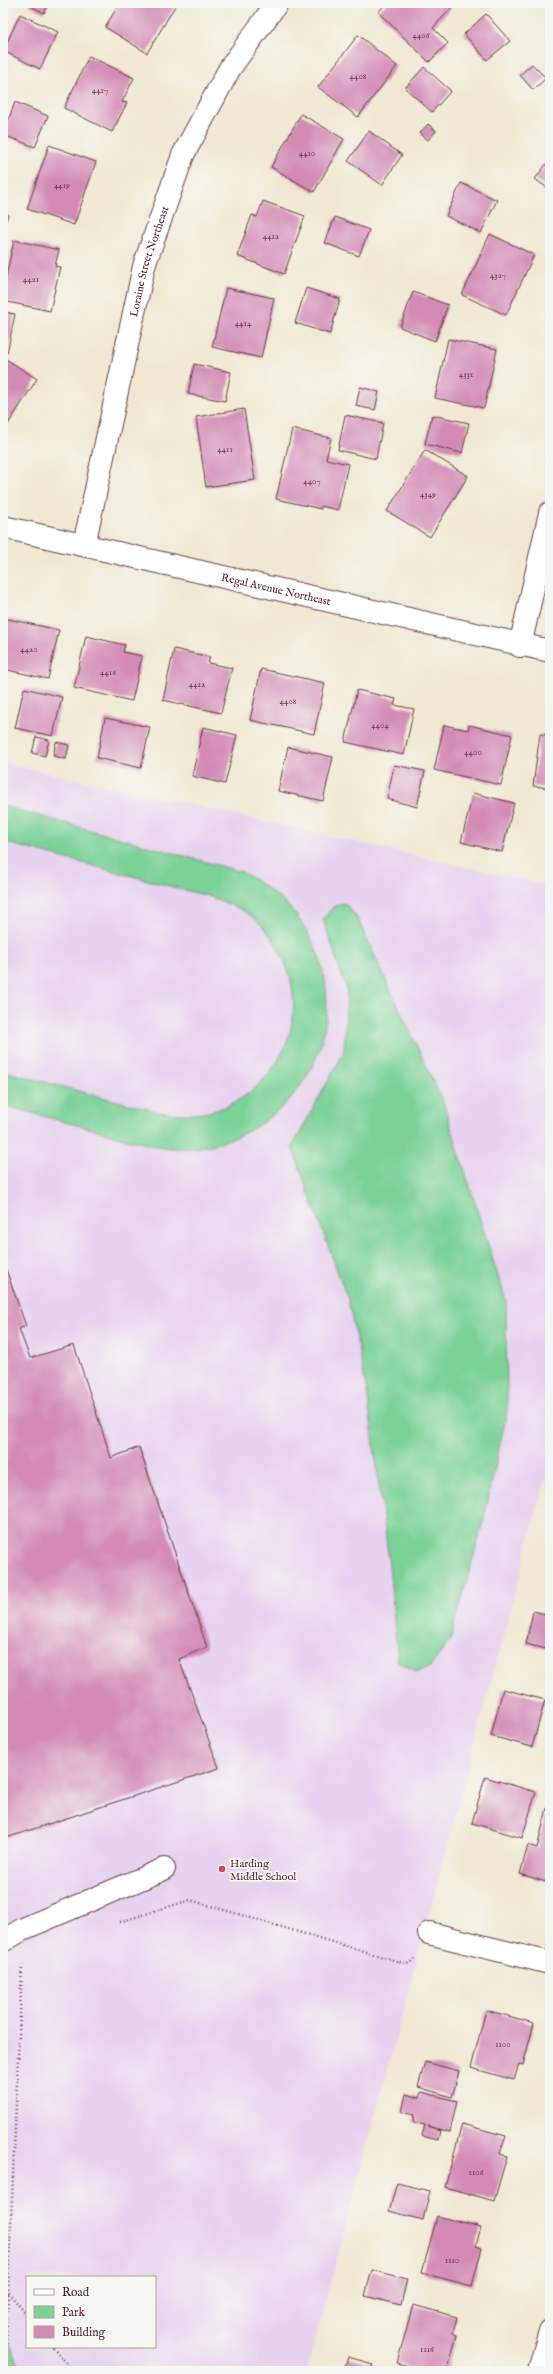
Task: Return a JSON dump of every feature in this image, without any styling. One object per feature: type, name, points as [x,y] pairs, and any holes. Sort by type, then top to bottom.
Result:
[{"type":"street","name":"Loraine Street Northeast","points":[[84,545],[144,266],[183,155],[230,68],[277,3]]},
{"type":"street","points":[[520,646],[550,513]]},
{"type":"street","name":"Regal Avenue Northeast","points":[[3,527],[520,646],[550,651]]},
{"type":"street","points":[[3,1941],[23,1929],[164,1869]]},
{"type":"street","points":[[438,1935],[550,1964]]},
{"type":"street","points":[[539,2371],[550,2331]]},
{"type":"path","points":[[114,1924],[190,1900],[407,1964],[438,1935]]},
{"type":"path","points":[[6,2371],[23,1929]]},
{"type":"path","points":[[8,2292],[26,2314]]},
{"type":"path","points":[[54,2348],[73,2371]]},
{"type":"shaded area","name":"Harding Middle School","points":[[3,763],[550,886],[550,1461],[307,2371],[22,2371],[3,2330]]},
{"type":"green space","points":[[3,806],[242,872],[274,894],[289,907],[301,922],[319,957],[326,992],[325,1027],[315,1060],[297,1090],[273,1115],[242,1134],[206,1146],[178,1148],[136,1142],[3,1105],[3,1071],[159,1112],[190,1114],[214,1111],[243,1097],[260,1083],[275,1066],[285,1046],[292,1025],[294,1003],[291,980],[283,958],[273,939],[253,917],[234,906],[211,897],[3,842]]},
{"type":"green space","points":[[345,903],[357,918],[443,1102],[506,1301],[507,1412],[484,1518],[450,1641],[430,1667],[415,1672],[398,1662],[388,1554],[367,1391],[348,1300],[292,1147],[344,1052],[347,991],[323,919],[334,906]]},
{"type":"green space","points":[[3,2330],[22,2371],[3,2371]]},
{"type":"building","points":[[30,3],[49,3],[44,13],[29,5]]},
{"type":"building","points":[[120,3],[177,3],[147,53],[105,27]]},
{"type":"building","points":[[387,3],[456,3],[433,28],[448,43],[429,62],[378,12]]},
{"type":"building","points":[[20,14],[58,32],[40,69],[3,51]]},
{"type":"building","points":[[486,14],[510,41],[487,60],[464,34]]},
{"type":"building","points":[[358,35],[397,66],[358,117],[318,87]]},
{"type":"building","points":[[89,56],[134,78],[122,102],[127,103],[112,132],[64,108]]},
{"type":"building","points":[[532,64],[546,78],[533,90],[520,75]]},
{"type":"building","points":[[424,67],[451,91],[432,112],[405,88]]},
{"type":"building","points":[[15,102],[48,116],[35,147],[3,135]]},
{"type":"building","points":[[301,114],[344,139],[314,192],[271,167]]},
{"type":"building","points":[[428,124],[436,131],[428,140],[420,133]]},
{"type":"building","points":[[369,131],[402,155],[382,185],[348,161]]},
{"type":"building","points":[[49,145],[96,162],[74,225],[27,209]]},
{"type":"building","points":[[550,159],[550,190],[535,179]]},
{"type":"building","points":[[461,183],[497,200],[481,233],[446,216]]},
{"type":"building","points":[[263,201],[305,216],[284,274],[237,256],[252,215],[257,217]]},
{"type":"building","points":[[3,213],[8,215],[3,231]]},
{"type":"building","points":[[335,217],[369,230],[359,256],[325,243]]},
{"type":"building","points":[[490,234],[534,255],[506,315],[462,295]]},
{"type":"building","points":[[14,240],[59,250],[55,266],[60,267],[50,311],[3,301],[3,291]]},
{"type":"building","points":[[226,288],[274,298],[261,358],[212,347]]},
{"type":"building","points":[[306,288],[340,299],[330,334],[295,323]]},
{"type":"building","points":[[413,292],[448,305],[435,341],[400,327]]},
{"type":"building","points":[[3,312],[15,314],[7,353],[3,352]]},
{"type":"building","points":[[448,339],[497,349],[484,408],[435,398]]},
{"type":"building","points":[[3,357],[37,379],[3,432]]},
{"type":"building","points":[[194,364],[231,372],[225,401],[188,394]]},
{"type":"building","points":[[360,387],[379,392],[375,410],[356,406]]},
{"type":"building","points":[[244,409],[255,480],[206,487],[196,417]]},
{"type":"building","points":[[345,415],[383,423],[376,459],[338,450]]},
{"type":"building","points":[[432,415],[469,423],[462,453],[425,444]]},
{"type":"building","points":[[292,429],[331,438],[326,459],[348,464],[338,510],[321,506],[321,509],[276,499]]},
{"type":"building","points":[[425,450],[468,476],[430,537],[387,511]]},
{"type":"building","points":[[3,618],[59,630],[48,679],[3,669]]},
{"type":"building","points":[[86,636],[125,645],[123,652],[142,656],[132,701],[74,688]]},
{"type":"building","points":[[174,649],[210,657],[208,663],[232,668],[221,713],[163,700]]},
{"type":"building","points":[[261,669],[325,683],[314,734],[250,720]]},
{"type":"building","points":[[24,688],[62,697],[53,736],[15,728]]},
{"type":"building","points":[[357,690],[396,699],[394,705],[414,709],[404,755],[345,742]]},
{"type":"building","points":[[105,718],[150,727],[141,768],[97,758]]},
{"type":"building","points":[[444,725],[468,730],[469,725],[512,735],[501,785],[434,770]]},
{"type":"building","points":[[203,727],[237,735],[225,784],[192,776]]},
{"type":"building","points":[[540,734],[550,735],[550,788],[533,786]]},
{"type":"building","points":[[36,737],[49,740],[45,756],[32,753]]},
{"type":"building","points":[[56,742],[69,745],[66,759],[53,756]]},
{"type":"building","points":[[288,747],[333,757],[323,801],[278,791]]},
{"type":"building","points":[[394,765],[425,771],[417,807],[387,799]]},
{"type":"building","points":[[473,793],[514,803],[502,852],[461,842]]},
{"type":"building","points":[[3,1261],[26,1326],[19,1329],[30,1358],[74,1345],[111,1458],[139,1447],[207,1647],[179,1659],[219,1768],[3,1839]]},
{"type":"building","points":[[533,1611],[550,1615],[550,1650],[526,1644]]},
{"type":"building","points":[[503,1689],[545,1700],[532,1747],[491,1736]]},
{"type":"building","points":[[485,1777],[536,1792],[522,1838],[472,1823]]},
{"type":"building","points":[[547,1808],[550,1809],[550,1883],[520,1874],[528,1845],[537,1848]]},
{"type":"building","points":[[486,2010],[534,2023],[523,2065],[519,2064],[514,2080],[471,2068]]},
{"type":"building","points":[[425,2062],[459,2071],[452,2097],[418,2087]]},
{"type":"building","points":[[421,2092],[457,2101],[450,2132],[427,2126],[440,2130],[438,2140],[422,2136],[425,2125],[413,2122],[414,2115],[402,2112],[406,2094],[419,2098]]},
{"type":"building","points":[[462,2124],[506,2136],[500,2154],[507,2156],[494,2201],[445,2187]]},
{"type":"building","points":[[397,2183],[430,2191],[423,2220],[389,2211]]},
{"type":"building","points":[[437,2216],[481,2227],[476,2246],[482,2248],[472,2286],[422,2273]]},
{"type":"building","points":[[372,2270],[407,2279],[401,2305],[365,2296]]},
{"type":"building","points":[[413,2305],[457,2317],[453,2333],[457,2335],[447,2371],[427,2371],[397,2363]]},
{"type":"building","points":[[348,2357],[373,2364],[371,2371],[344,2371]]},
{"type":"place","name":"Harding Middle School","points":[[222,1869]]}]
